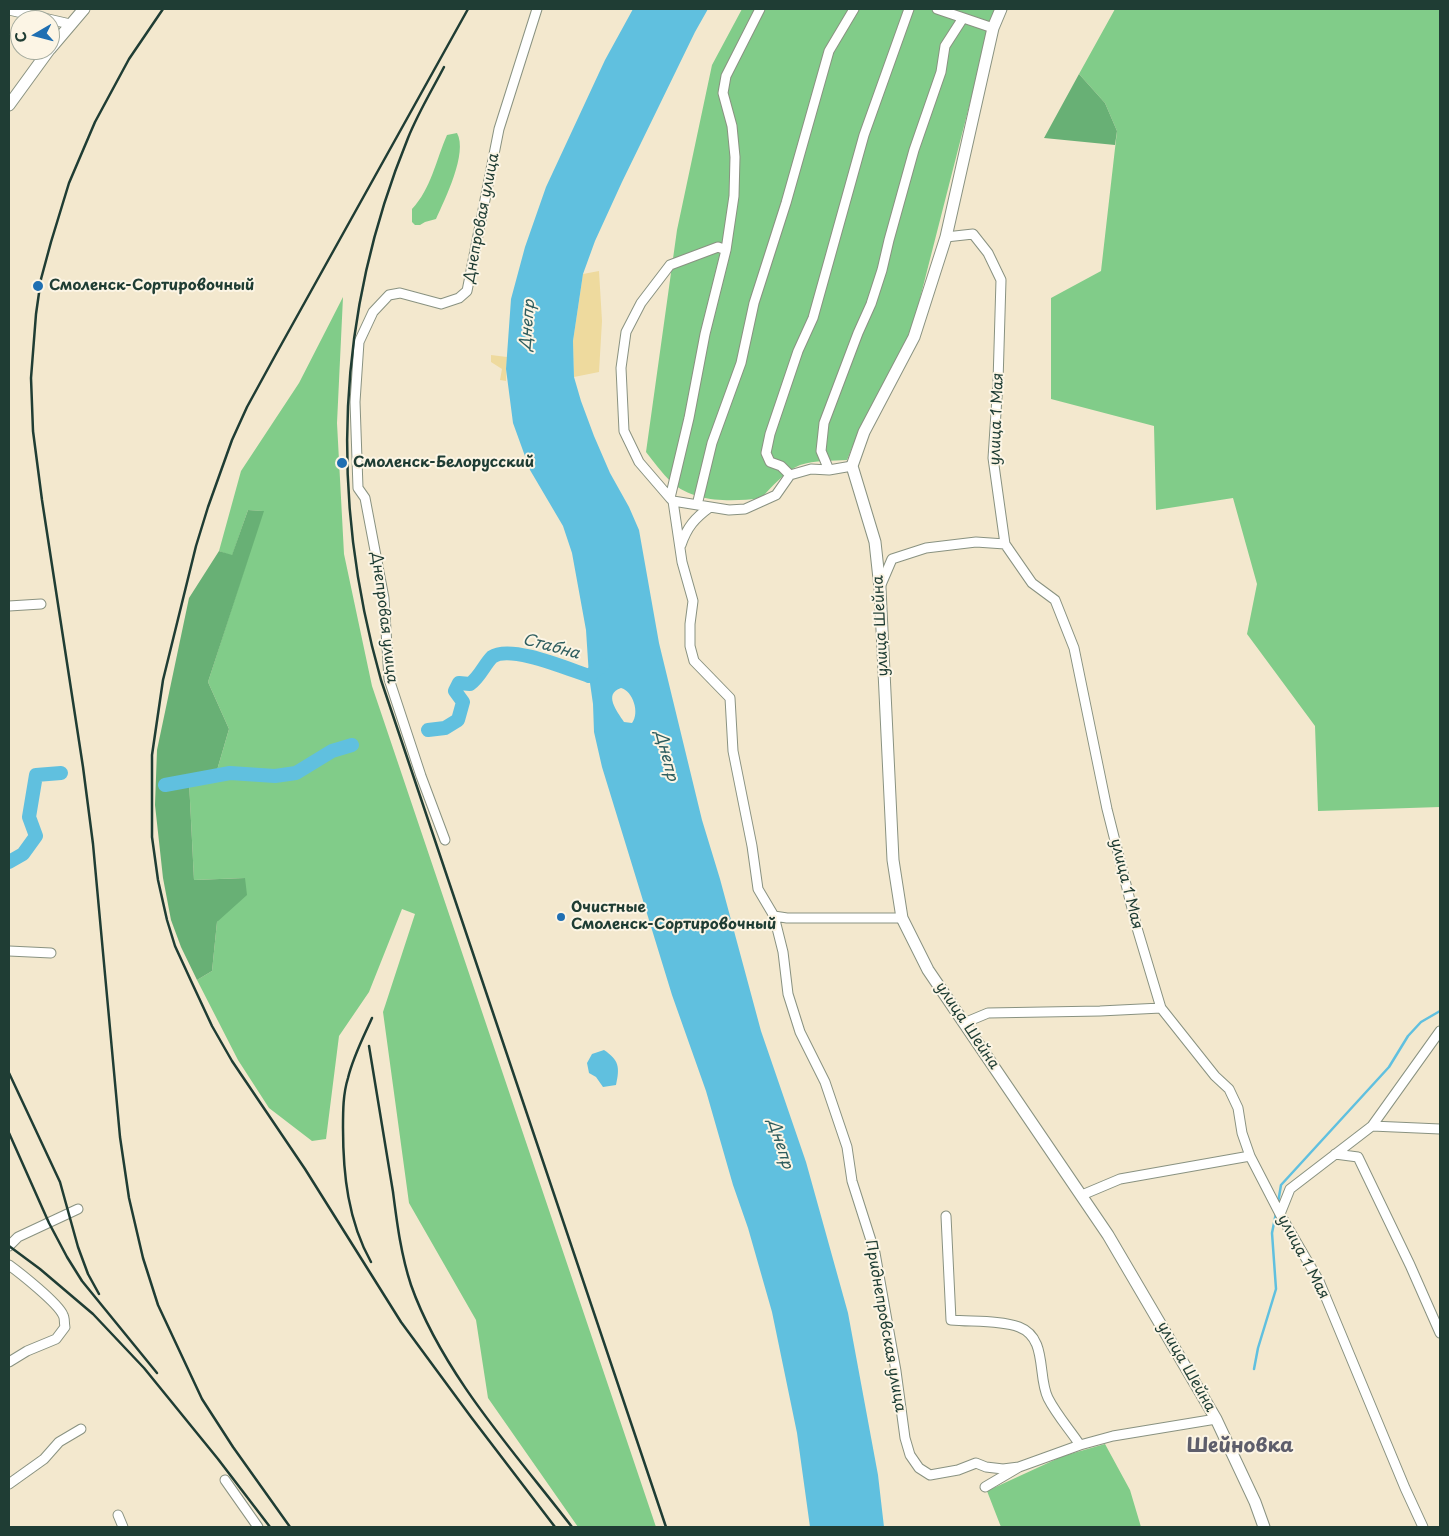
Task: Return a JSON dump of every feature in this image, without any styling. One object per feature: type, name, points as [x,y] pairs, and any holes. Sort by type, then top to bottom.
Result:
[{"type":"street","points":[[60,37],[84,9]]},
{"type":"street","name":"Днепровая улица","points":[[445,840],[421,776],[389,679],[384,598],[365,498],[358,488],[355,402],[359,342],[372,312],[389,295],[400,293],[442,304],[460,298],[467,291],[499,129],[537,9]]},
{"type":"street","points":[[672,499],[705,334],[726,250],[734,196],[735,157],[732,126],[723,92],[726,76],[760,9]]},
{"type":"street","points":[[697,505],[712,443],[741,363],[754,303],[786,203],[829,51],[854,9]]},
{"type":"street","points":[[790,475],[781,466],[770,462],[766,453],[770,434],[798,350],[813,318],[864,135],[909,9]]},
{"type":"street","points":[[937,9],[993,28]]},
{"type":"street","points":[[726,250],[718,247],[670,265],[641,303],[626,332],[621,368],[624,431],[639,462],[672,499],[710,507],[745,510],[776,495],[790,475],[811,469],[829,470],[852,466],[864,432],[914,336],[946,237],[993,28],[1001,9]]},
{"type":"street","points":[[9,10],[70,24]]},
{"type":"street","points":[[829,470],[821,451],[824,423],[874,295],[914,150],[941,72],[946,46],[962,18]]},
{"type":"street","points":[[9,105],[42,60]]},
{"type":"street","name":"улица 1 Мая","points":[[946,237],[973,234],[988,253],[1001,280],[998,382],[993,458],[1004,544],[1032,583],[1055,600],[1074,648],[1107,809],[1137,928],[1161,1008],[1215,1076],[1229,1089],[1238,1108],[1242,1132],[1250,1156],[1280,1214],[1319,1281],[1423,1527]]},
{"type":"street","name":"улица Шейна","points":[[852,466],[876,542],[880,588],[893,860],[902,918],[928,970],[1108,1235],[1216,1419],[1255,1502],[1264,1527]]},
{"type":"street","name":"Приднепровская улица","points":[[672,499],[682,562],[693,601],[690,646],[694,661],[730,698],[734,751],[758,889],[774,916],[783,952],[788,994],[800,1032],[825,1082],[847,1146],[852,1181],[875,1252],[896,1371],[905,1438],[910,1455],[919,1468],[930,1475],[958,1470],[976,1463],[986,1467],[1003,1469],[1019,1468]]},
{"type":"street","points":[[680,547],[686,530],[696,518],[710,507]]},
{"type":"street","points":[[880,588],[892,559],[934,547],[976,542],[1004,544]]},
{"type":"street","points":[[9,606],[41,604]]},
{"type":"street","points":[[774,916],[787,918],[902,918]]},
{"type":"street","points":[[9,951],[51,952]]},
{"type":"street","points":[[964,1023],[988,1013],[1161,1008]]},
{"type":"street","points":[[1280,1214],[1290,1189],[1372,1126],[1440,1031]]},
{"type":"street","points":[[1372,1126],[1440,1129]]},
{"type":"street","points":[[1335,1154],[1358,1157],[1410,1265],[1440,1333]]},
{"type":"street","points":[[1082,1195],[1120,1179],[1250,1156]]},
{"type":"street","points":[[9,1246],[18,1237],[78,1209]]},
{"type":"street","points":[[946,1216],[951,1320],[967,1322],[984,1321],[1020,1327],[1036,1341],[1047,1397],[1080,1445]]},
{"type":"street","points":[[9,1265],[23,1275],[56,1306],[63,1315],[64,1327],[56,1339],[27,1351],[9,1362]]},
{"type":"street","points":[[985,1487],[1019,1468],[1080,1445],[1113,1436],[1216,1419]]},
{"type":"street","points":[[9,1484],[44,1459],[59,1442],[81,1429]]},
{"type":"street","points":[[225,1480],[258,1527]]},
{"type":"street","points":[[118,1515],[124,1527]]},
{"type":"green space","points":[[742,9],[996,9],[916,314],[902,352],[860,428],[847,460],[806,463],[784,475],[761,498],[726,500],[702,497],[681,489],[668,479],[646,452],[677,230],[712,65]]},
{"type":"green space","points":[[1115,9],[1440,9],[1440,807],[1318,811],[1315,726],[1247,634],[1257,584],[1233,498],[1156,510],[1154,426],[1051,399],[1051,298],[1101,271],[1117,131],[1105,103],[1079,74]]},
{"type":"green space","points":[[1079,74],[1105,103],[1117,131],[1115,145],[1044,138]]},
{"type":"green space","points":[[457,133],[460,142],[458,164],[436,219],[415,225],[412,222],[412,209],[429,183],[447,135]]},
{"type":"green space","points":[[343,297],[337,423],[344,554],[372,686],[656,1527],[578,1527],[488,1398],[476,1320],[409,1203],[383,1012],[415,914],[402,909],[369,992],[339,1036],[326,1139],[312,1141],[269,1108],[238,1060],[197,980],[212,971],[217,922],[245,878],[194,880],[189,781],[215,777],[229,729],[208,682],[263,511],[248,510],[232,556],[219,551],[241,471],[299,383]]},
{"type":"green space","points":[[248,510],[264,511],[208,682],[229,729],[215,777],[189,781],[194,880],[245,878],[247,895],[217,922],[212,971],[197,980],[181,947],[171,920],[163,878],[155,805],[157,750],[189,598],[219,551],[232,555]]},
{"type":"green space","points":[[1105,1444],[1130,1490],[1141,1527],[1001,1527],[987,1491],[1063,1456]]},
{"type":"sand","points":[[599,271],[602,321],[599,372],[574,377],[573,341],[583,274]]},
{"type":"sand","points":[[491,355],[507,357],[506,381],[500,380],[502,369],[491,362]]},
{"type":"water","name":"Днепр","points":[[633,9],[708,9],[695,32],[595,241],[583,274],[573,341],[574,377],[594,436],[610,473],[629,507],[639,530],[659,643],[702,820],[761,1031],[806,1162],[848,1313],[878,1475],[884,1527],[810,1527],[797,1433],[772,1312],[706,1091],[672,995],[602,767],[594,732],[586,630],[572,553],[563,526],[530,470],[513,423],[506,369],[511,299],[525,247],[546,187],[605,60]],"holes":[[[621,688],[629,693],[634,703],[635,714],[632,723],[624,722],[613,703],[613,694]]]},
{"type":"water","points":[[604,1050],[613,1057],[617,1064],[618,1073],[616,1085],[603,1087],[596,1077],[589,1073],[587,1063],[592,1054]]},
{"type":"waterway","name":"Стабна","points":[[428,730],[445,728],[458,720],[463,702],[455,691],[459,683],[470,684],[477,678],[492,657],[500,654],[525,655],[589,676],[603,665]]},
{"type":"waterway","name":"Стабна","points":[[165,785],[230,773],[275,776],[296,773],[332,751],[352,745]]},
{"type":"waterway","name":"Стабна","points":[[9,862],[23,854],[36,836],[29,817],[36,775],[61,773]]},
{"type":"waterway","points":[[1278,1203],[1281,1185],[1389,1067],[1408,1036],[1421,1022],[1440,1011]]},
{"type":"waterway","points":[[1254,1369],[1258,1348],[1276,1289],[1272,1233],[1276,1213]]},
{"type":"railway","points":[[163,9],[129,59],[95,122],[69,183],[41,279],[31,378],[33,431],[93,844],[120,1137],[129,1198],[143,1258],[158,1305],[202,1399],[233,1447],[290,1527]]},
{"type":"railway","points":[[468,9],[276,354],[247,407],[232,440],[196,546],[163,680],[152,755],[152,837],[158,880],[175,946],[212,1026],[232,1061],[305,1169],[401,1322],[555,1527]]},
{"type":"railway","points":[[444,67],[408,138],[384,204],[366,271],[354,339],[348,406],[348,474],[353,543],[364,611],[381,680],[666,1527]]},
{"type":"railway","points":[[371,1262],[357,1230],[348,1197],[344,1163],[343,1122],[346,1084],[358,1048],[372,1018]]},
{"type":"railway","points":[[369,1046],[402,1251],[411,1285],[424,1318],[441,1350],[482,1411],[572,1527]]},
{"type":"railway","points":[[9,1073],[60,1182],[78,1247],[88,1274],[99,1294]]},
{"type":"railway","points":[[9,1133],[49,1223],[67,1257],[82,1281],[157,1373]]},
{"type":"railway","points":[[9,1246],[40,1269],[93,1314],[144,1368],[270,1527]]},
{"type":"place","name":"Смоленск-Сортировочный","points":[[38,286]]},
{"type":"place","name":"Смоленск-Белорусский","points":[[342,463]]},
{"type":"place","name":"Очистные Смоленск-Сортировочный","points":[[561,917]]},
{"type":"district","name":"Шейновка","points":[[1240,1446]]}]
